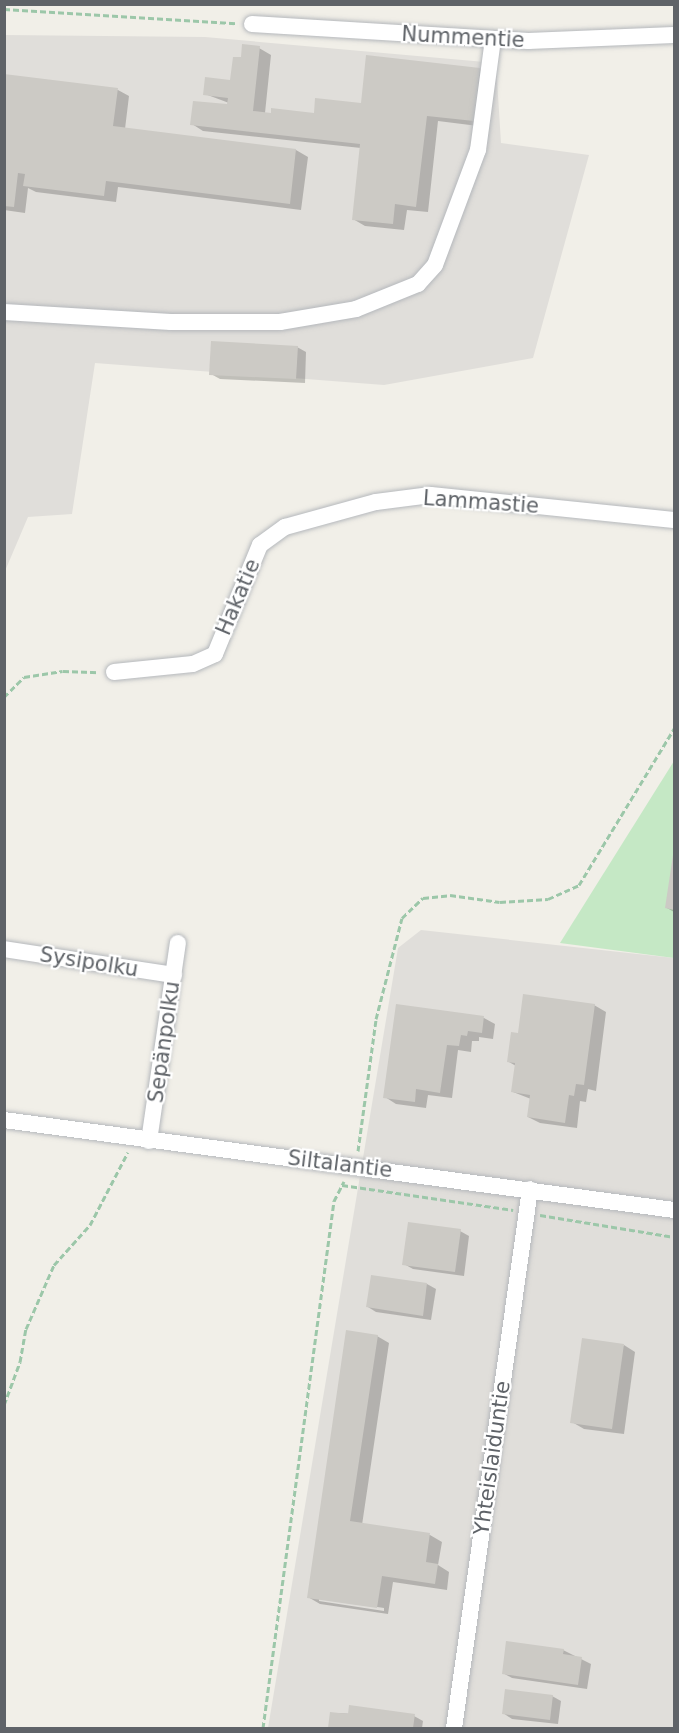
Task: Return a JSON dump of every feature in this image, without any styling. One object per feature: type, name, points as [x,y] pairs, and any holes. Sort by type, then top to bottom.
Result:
[{"type":"street","name":"Nummentie","points":[[252,24],[493,39],[609,40],[675,35]]},
{"type":"street","points":[[4,312],[171,322],[280,321],[356,309],[418,284],[435,265],[478,150],[493,39]]},
{"type":"street","name":"Lammastie","points":[[260,545],[285,527],[376,502],[431,495],[675,520]]},
{"type":"street","name":"Hakatie","points":[[114,672],[193,664],[215,654],[260,545]]},
{"type":"street","name":"Sepänpolku","points":[[149,1141],[178,943]]},
{"type":"street","name":"Sysipolku","points":[[4,949],[174,975]]},
{"type":"street","name":"Siltalantie","points":[[4,1120],[149,1141],[530,1188],[675,1210]]},
{"type":"street","name":"Yhteislaiduntie","points":[[454,1728],[530,1188]]},
{"type":"path","points":[[4,9],[252,24]]},
{"type":"path","points":[[4,697],[24,677],[63,671],[114,672]]},
{"type":"path","points":[[4,1405],[20,1362],[26,1329],[54,1265],[90,1225],[128,1152]]},
{"type":"path","points":[[342,1185],[527,1212],[675,1237]]},
{"type":"shaded area","points":[[5,35],[205,37],[496,63],[501,143],[589,155],[533,358],[384,385],[95,363],[72,514],[28,517],[5,571]]},
{"type":"shaded area","points":[[421,930],[674,958],[674,1728],[268,1728],[398,948]]},
{"type":"green space","points":[[674,761],[674,958],[560,943]]},
{"type":"building","points":[[242,44],[260,46],[253,111],[271,113],[271,108],[314,113],[315,98],[361,103],[366,55],[480,68],[474,121],[427,116],[416,207],[395,204],[393,224],[352,220],[360,144],[190,125],[193,101],[227,104],[228,98],[203,95],[205,77],[230,80],[233,57],[241,57]]},
{"type":"building","points":[[4,74],[118,88],[113,126],[296,149],[290,204],[106,181],[104,196],[23,186],[25,174],[18,173],[14,207],[4,206]]},
{"type":"building","points":[[211,341],[298,346],[296,379],[209,375]]},
{"type":"building","points":[[674,855],[674,910],[665,908]]},
{"type":"building","points":[[523,994],[595,1004],[584,1085],[576,1084],[574,1096],[569,1095],[565,1123],[527,1117],[530,1095],[511,1092],[515,1063],[507,1062],[511,1032],[518,1033]]},
{"type":"building","points":[[396,1004],[484,1016],[482,1033],[468,1031],[467,1036],[461,1035],[459,1046],[447,1045],[440,1093],[416,1089],[415,1102],[383,1098]]},
{"type":"building","points":[[408,1222],[461,1229],[455,1272],[402,1265]]},
{"type":"building","points":[[371,1275],[427,1283],[423,1316],[366,1307]]},
{"type":"building","points":[[346,1330],[378,1335],[350,1521],[430,1533],[426,1562],[438,1564],[435,1584],[382,1576],[377,1608],[307,1598]]},
{"type":"building","points":[[582,1338],[624,1344],[612,1429],[570,1423]]},
{"type":"building","points":[[506,1641],[564,1649],[563,1654],[582,1657],[578,1685],[502,1674]]},
{"type":"building","points":[[505,1689],[553,1695],[550,1720],[502,1714]]},
{"type":"building","points":[[349,1705],[415,1714],[413,1728],[328,1728],[330,1712],[348,1714]]}]
